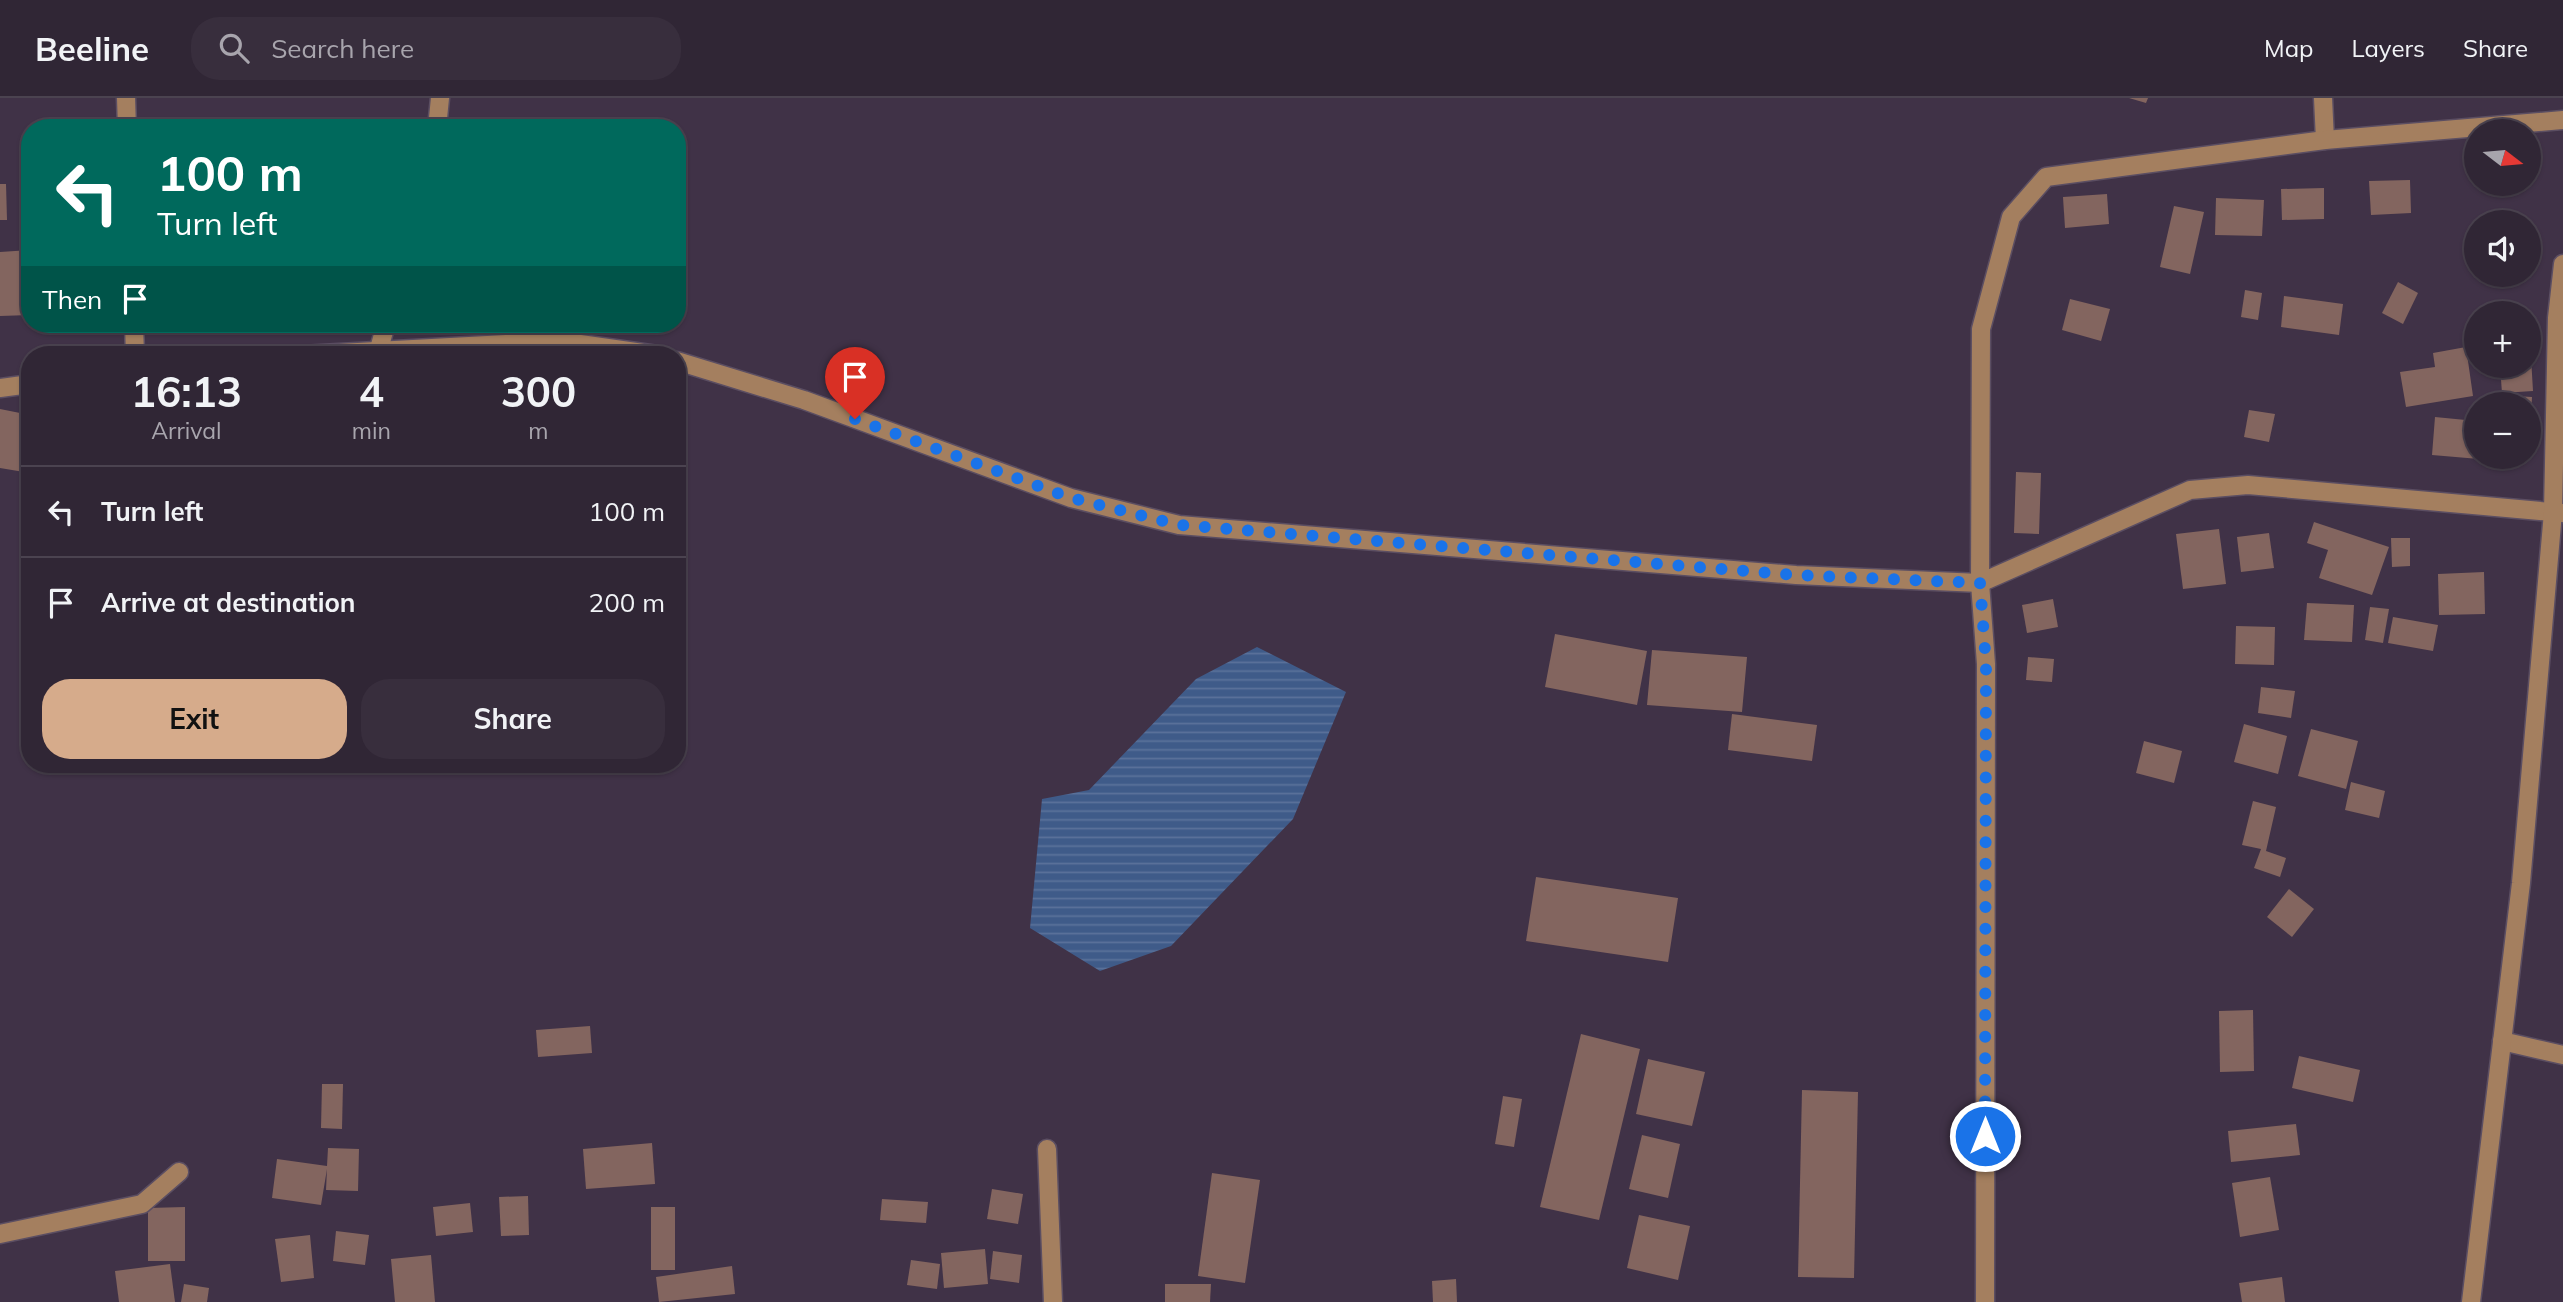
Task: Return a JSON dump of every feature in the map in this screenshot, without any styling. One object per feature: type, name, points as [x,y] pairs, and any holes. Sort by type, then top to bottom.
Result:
[{"type":"street","points":[[126,98],[127,119]]},
{"type":"street","points":[[438,119],[440,98]]},
{"type":"street","points":[[2323,98],[2325,139]]},
{"type":"street","points":[[1985,1302],[1986,664],[1980,583],[1981,329],[2011,217],[2046,177],[2325,139],[2563,120]]},
{"type":"street","points":[[2470,1302],[2521,883],[2558,512],[2563,264]]},
{"type":"street","points":[[446,346],[559,341],[594,346]]},
{"type":"street","points":[[686,364],[804,400],[1071,498],[1179,525],[1796,575],[1980,583],[2190,490],[2248,485],[2558,512]]},
{"type":"street","points":[[0,388],[21,385]]},
{"type":"street","points":[[2502,1041],[2563,1055]]},
{"type":"street","points":[[1046,1149],[1053,1302]]},
{"type":"street","points":[[0,1234],[142,1204],[179,1172]]},
{"type":"water","points":[[1257,647],[1346,692],[1293,819],[1171,946],[1100,971],[1030,928],[1042,799],[1089,790],[1196,679]]},
{"type":"building","points":[[2129,98],[2148,98],[2146,103]]},
{"type":"building","points":[[2410,180],[2411,213],[2371,215],[2369,181]]},
{"type":"building","points":[[0,184],[6,184],[7,220],[0,220]]},
{"type":"building","points":[[2324,188],[2324,219],[2282,220],[2281,189]]},
{"type":"building","points":[[2107,194],[2109,224],[2065,228],[2063,197]]},
{"type":"building","points":[[2216,198],[2264,200],[2262,236],[2215,235]]},
{"type":"building","points":[[2174,206],[2204,212],[2190,274],[2160,267]]},
{"type":"building","points":[[21,251],[21,315],[0,316],[0,252]]},
{"type":"building","points":[[2398,282],[2418,293],[2403,324],[2382,313]]},
{"type":"building","points":[[2245,290],[2262,293],[2258,320],[2241,317]]},
{"type":"building","points":[[2284,296],[2343,304],[2339,335],[2281,327]]},
{"type":"building","points":[[2070,299],[2110,309],[2101,341],[2062,330]]},
{"type":"building","points":[[2464,347],[2464,378],[2470,378],[2472,392],[2464,392],[2464,397],[2406,407],[2400,372],[2435,367],[2433,353]]},
{"type":"building","points":[[2501,378],[2532,378],[2533,391],[2502,392]]},
{"type":"building","points":[[0,409],[21,413],[21,472],[0,468]]},
{"type":"building","points":[[2249,410],[2275,414],[2269,442],[2244,437]]},
{"type":"building","points":[[2435,417],[2464,420],[2464,458],[2432,455]]},
{"type":"building","points":[[2016,472],[2041,473],[2039,534],[2014,533]]},
{"type":"building","points":[[2314,522],[2389,547],[2372,595],[2319,578],[2328,550],[2307,543]]},
{"type":"building","points":[[2219,529],[2226,584],[2183,589],[2176,534]]},
{"type":"building","points":[[2269,533],[2274,568],[2241,572],[2237,537]]},
{"type":"building","points":[[2391,538],[2410,538],[2410,566],[2392,567]]},
{"type":"building","points":[[2484,572],[2485,614],[2439,615],[2438,574]]},
{"type":"building","points":[[2053,599],[2058,627],[2027,633],[2022,605]]},
{"type":"building","points":[[2307,603],[2354,605],[2352,642],[2304,640]]},
{"type":"building","points":[[2370,607],[2389,609],[2383,643],[2365,640]]},
{"type":"building","points":[[2393,617],[2438,625],[2433,651],[2388,643]]},
{"type":"building","points":[[2236,626],[2275,627],[2274,665],[2235,664]]},
{"type":"building","points":[[1555,634],[1647,651],[1637,705],[1545,687]]},
{"type":"building","points":[[1652,650],[1747,657],[1742,712],[1647,705]]},
{"type":"building","points":[[2028,657],[2054,659],[2052,682],[2026,680]]},
{"type":"building","points":[[2261,687],[2295,691],[2291,718],[2258,713]]},
{"type":"building","points":[[1732,714],[1817,725],[1812,761],[1728,750]]},
{"type":"building","points":[[2244,724],[2287,736],[2278,774],[2234,762]]},
{"type":"building","points":[[2311,729],[2358,741],[2346,789],[2298,776]]},
{"type":"building","points":[[2144,741],[2182,751],[2174,783],[2136,773]]},
{"type":"building","points":[[2351,782],[2385,791],[2379,818],[2345,810]]},
{"type":"building","points":[[2253,801],[2276,807],[2266,851],[2286,858],[2280,877],[2254,868],[2261,849],[2242,845]]},
{"type":"building","points":[[1536,877],[1678,898],[1668,962],[1526,941]]},
{"type":"building","points":[[2289,889],[2314,909],[2292,937],[2267,917]]},
{"type":"building","points":[[2253,1010],[2254,1071],[2220,1072],[2219,1011]]},
{"type":"building","points":[[590,1026],[592,1053],[538,1057],[536,1030]]},
{"type":"building","points":[[1581,1034],[1640,1049],[1599,1220],[1540,1207]]},
{"type":"building","points":[[2299,1056],[2360,1070],[2353,1102],[2292,1088]]},
{"type":"building","points":[[1648,1059],[1705,1072],[1692,1126],[1636,1114]]},
{"type":"building","points":[[322,1084],[343,1084],[342,1129],[321,1128]]},
{"type":"building","points":[[1802,1090],[1858,1092],[1854,1278],[1798,1277]]},
{"type":"building","points":[[1503,1096],[1522,1099],[1514,1147],[1495,1144]]},
{"type":"building","points":[[2296,1124],[2300,1155],[2231,1162],[2228,1131]]},
{"type":"building","points":[[1642,1135],[1680,1144],[1668,1198],[1629,1189]]},
{"type":"building","points":[[652,1143],[655,1184],[586,1189],[583,1149]]},
{"type":"building","points":[[328,1148],[359,1149],[358,1191],[326,1190],[327,1169],[321,1205],[272,1198],[277,1159],[327,1166]]},
{"type":"building","points":[[1212,1173],[1260,1180],[1245,1283],[1198,1276]]},
{"type":"building","points":[[2270,1177],[2279,1230],[2240,1237],[2232,1183]]},
{"type":"building","points":[[992,1189],[1023,1194],[1018,1224],[987,1219]]},
{"type":"building","points":[[528,1196],[529,1235],[501,1236],[499,1197]]},
{"type":"building","points":[[882,1199],[928,1202],[926,1223],[880,1220]]},
{"type":"building","points":[[470,1203],[473,1232],[436,1236],[433,1207]]},
{"type":"building","points":[[185,1207],[185,1261],[148,1261],[148,1208]]},
{"type":"building","points":[[651,1207],[675,1207],[675,1270],[651,1270]]},
{"type":"building","points":[[1639,1215],[1690,1226],[1678,1280],[1627,1268]]},
{"type":"building","points":[[336,1231],[369,1235],[365,1265],[333,1261]]},
{"type":"building","points":[[310,1235],[314,1278],[281,1282],[275,1239]]},
{"type":"building","points":[[985,1249],[988,1284],[944,1288],[941,1253]]},
{"type":"building","points":[[993,1251],[1022,1255],[1019,1283],[990,1279]]},
{"type":"building","points":[[431,1255],[435,1302],[395,1302],[391,1259]]},
{"type":"building","points":[[911,1260],[940,1264],[937,1289],[907,1285]]},
{"type":"building","points":[[170,1264],[175,1302],[119,1302],[115,1271]]},
{"type":"building","points":[[732,1266],[735,1294],[659,1302],[656,1277]]},
{"type":"building","points":[[2282,1277],[2285,1302],[2242,1302],[2239,1283]]},
{"type":"building","points":[[1456,1279],[1457,1302],[1433,1302],[1432,1281]]},
{"type":"building","points":[[184,1284],[209,1288],[207,1302],[181,1302]]},
{"type":"building","points":[[1165,1284],[1211,1284],[1210,1302],[1165,1302]]},
{"type":"route","points":[[855,419],[1071,498],[1121,513],[1179,525],[1796,575],[1980,583],[1986,664],[1985,1136]]}]
